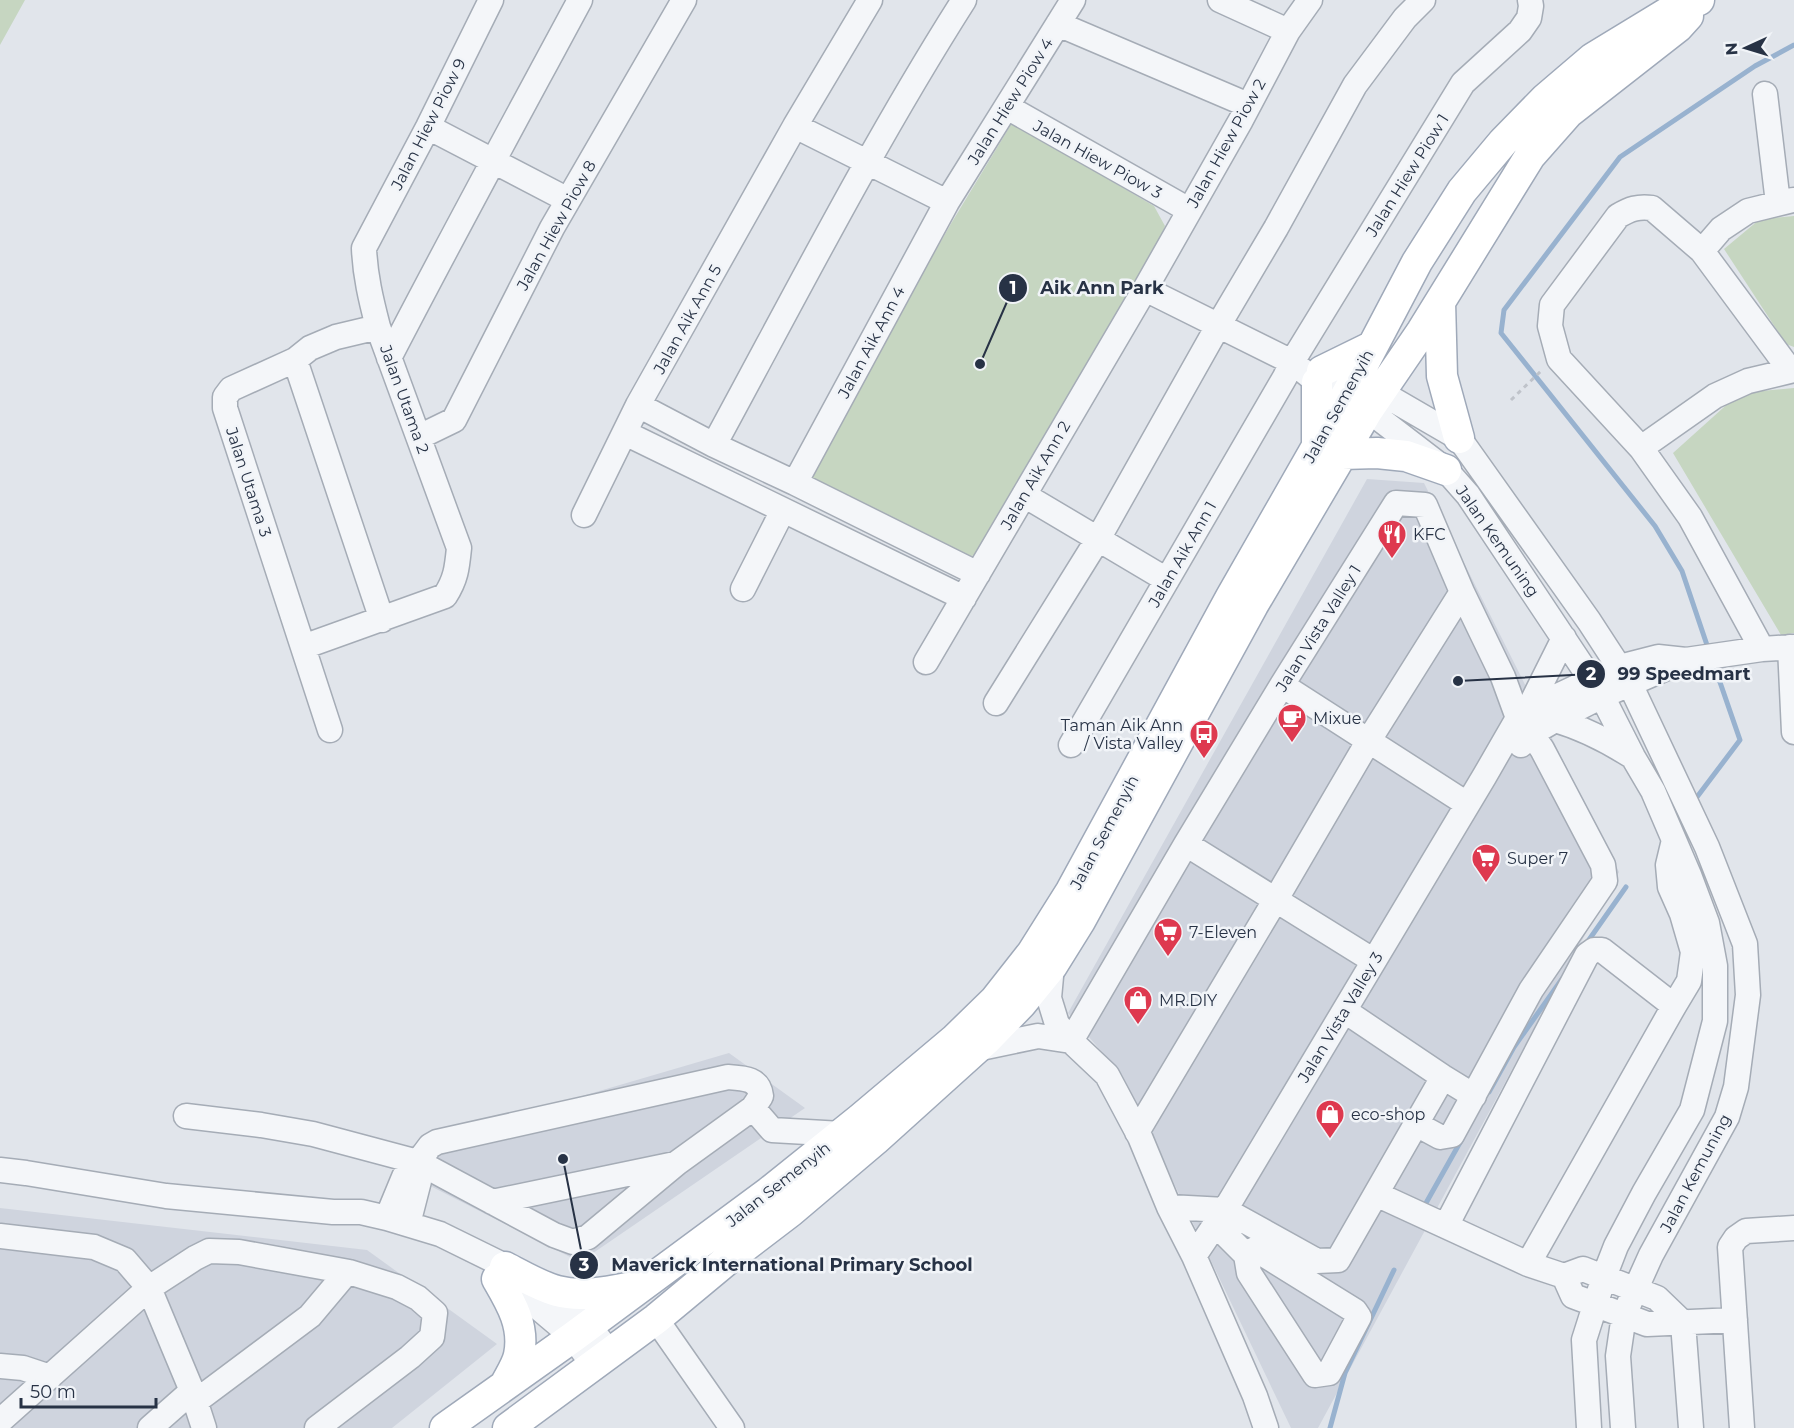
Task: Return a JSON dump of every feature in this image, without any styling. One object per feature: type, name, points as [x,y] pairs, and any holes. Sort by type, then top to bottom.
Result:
[{"type":"main road","name":"Jalan Semenyih","points":[[445,1428],[769,1192],[955,1039],[995,1000],[1032,953],[1071,891],[1231,597],[1330,449],[1362,394],[1440,302],[1530,156],[1568,113],[1678,27],[1700,0]]},
{"type":"main road","name":"Jalan Semenyih","points":[[1362,394],[1371,347],[1417,262],[1456,200],[1503,142],[1545,99],[1593,58],[1667,13],[1700,0]]},
{"type":"main road","points":[[1440,302],[1442,376],[1459,438]]},
{"type":"main road","points":[[1371,347],[1320,376],[1330,449],[1406,456],[1446,470]]},
{"type":"main road","name":"Jalan Semenyih","points":[[524,1424],[601,1359],[656,1319],[727,1260],[790,1212],[875,1140],[976,1049],[1021,1004],[1052,966],[1080,921],[1253,605],[1330,449]]},
{"type":"main road","points":[[501,1273],[555,1291],[573,1294],[606,1292],[642,1286]]},
{"type":"main road","points":[[501,1273],[520,1329],[519,1356],[505,1385]]},
{"type":"street","name":"Jalan Hiew Piow 9","points":[[364,248],[428,127],[491,0]]},
{"type":"street","points":[[389,358],[580,0]]},
{"type":"street","name":"Jalan Hiew Piow 8","points":[[419,437],[454,420],[568,200],[684,0]]},
{"type":"street","name":"Jalan Aik Ann 5","points":[[584,515],[638,405],[795,126],[870,0]]},
{"type":"street","points":[[714,445],[869,162],[932,51],[964,0]]},
{"type":"street","name":"Jalan Hiew Piow 4","points":[[947,202],[1073,0]]},
{"type":"street","points":[[1220,0],[1288,31]]},
{"type":"street","name":"Jalan Hiew Piow 2","points":[[1145,289],[1241,120],[1288,31],[1310,0]]},
{"type":"street","points":[[996,703],[1098,539],[1276,228],[1355,84],[1405,18],[1423,0]]},
{"type":"street","name":"Jalan Hiew Piow 1","points":[[1292,362],[1463,83],[1520,31],[1529,18],[1530,0]]},
{"type":"street","points":[[1058,24],[1248,105]]},
{"type":"street","points":[[1702,251],[1721,229],[1748,211],[1786,202],[1765,94]]},
{"type":"street","name":"Jalan Hiew Piow 3","points":[[1007,107],[1190,210]]},
{"type":"street","points":[[795,126],[947,202]]},
{"type":"street","points":[[428,127],[568,200]]},
{"type":"street","name":"Jalan Aik Ann 4","points":[[795,483],[947,202]]},
{"type":"street","points":[[1641,448],[1715,396],[1748,381],[1792,370],[1702,251],[1652,208],[1642,206],[1632,208],[1618,216],[1552,305],[1550,326],[1559,359],[1641,448],[1690,517],[1762,649]]},
{"type":"street","name":"Jalan Utama 2","points":[[364,248],[364,268],[378,327],[459,548],[454,582],[445,596],[382,620]]},
{"type":"street","points":[[1145,289],[1320,376],[1362,394]]},
{"type":"street","name":"Jalan Aik Ann 2","points":[[926,662],[1145,289]]},
{"type":"street","name":"Jalan Utama 3","points":[[330,730],[225,408],[225,396],[231,389],[295,360],[310,348],[336,337],[378,327]]},
{"type":"street","points":[[295,360],[382,620],[303,647]]},
{"type":"street","name":"Jalan Aik Ann 1","points":[[1071,745],[1292,362]]},
{"type":"street","name":"Jalan Kemuning","points":[[1362,394],[1459,438],[1589,621],[1625,676],[1707,847],[1745,944],[1748,995],[1736,1087],[1727,1117],[1651,1255],[1624,1315],[1618,1356],[1623,1428]]},
{"type":"street","name":"Jalan Kemuning","points":[[1362,394],[1446,470],[1468,495],[1597,688],[1653,791],[1707,922],[1715,966],[1715,1021],[1692,1110],[1616,1246],[1584,1284],[1584,1340],[1590,1428]]},
{"type":"street","points":[[638,405],[714,445],[978,574]]},
{"type":"street","points":[[624,433],[964,598]]},
{"type":"street","points":[[1024,495],[1167,580]]},
{"type":"street","name":"Jalan Vista Valley 1","points":[[1071,1041],[1186,843],[1396,503],[1425,505],[1462,592],[1503,677],[1603,865],[1605,881],[1531,990],[1452,1135],[1440,1137],[1416,1124]]},
{"type":"street","points":[[743,589],[783,510]]},
{"type":"street","points":[[1137,1132],[1369,740],[1462,592]]},
{"type":"street","points":[[1589,621],[1610,637],[1658,657],[1692,659]]},
{"type":"street","points":[[1526,721],[1564,638]]},
{"type":"street","points":[[1625,676],[1692,659],[1792,647],[1794,732]]},
{"type":"street","points":[[1526,721],[1625,676],[1658,657]]},
{"type":"street","points":[[1503,677],[1507,684],[1514,686],[1530,684],[1546,676]]},
{"type":"street","points":[[1282,685],[1467,804]]},
{"type":"street","name":"Jalan Vista Valley 3","points":[[1194,1256],[1220,1218],[1484,777],[1526,721],[1538,730],[1597,688]]},
{"type":"street","points":[[1555,720],[1591,733],[1633,757]]},
{"type":"street","points":[[1528,1264],[1689,981],[1693,952],[1682,914],[1670,887],[1668,865],[1674,840]]},
{"type":"street","points":[[1186,843],[1374,961]]},
{"type":"street","points":[[1446,1226],[1587,955],[1594,950],[1602,950],[1674,1006]]},
{"type":"street","points":[[1052,966],[1049,998],[1058,1024],[1071,1041],[1107,1075],[1137,1132],[1169,1207],[1194,1256],[1255,1396],[1266,1428]]},
{"type":"street","points":[[1345,1011],[1474,1096]]},
{"type":"street","points":[[976,1049],[1038,1036],[1071,1041]]},
{"type":"street","points":[[186,1116],[313,1134],[417,1165],[554,1235],[573,1242],[588,1237],[677,1163],[753,1108],[761,1096],[760,1089],[753,1081],[728,1077],[437,1142],[430,1146],[417,1165],[404,1177],[398,1221]]},
{"type":"street","points":[[1169,1207],[1220,1218],[1317,1260],[1338,1260],[1443,1077]]},
{"type":"street","points":[[753,1108],[772,1130],[842,1134]]},
{"type":"street","points":[[492,1202],[677,1163]]},
{"type":"street","points":[[0,1170],[166,1196],[333,1212],[361,1212],[441,1234],[501,1273],[535,1304],[580,1331],[601,1359]]},
{"type":"street","points":[[1376,1194],[1528,1264],[1584,1284],[1634,1289],[1657,1298],[1683,1323],[1691,1428]]},
{"type":"street","points":[[333,1212],[358,1226],[439,1251],[485,1271],[501,1273]]},
{"type":"street","points":[[1220,1218],[1246,1255],[1249,1274],[1315,1375],[1329,1373],[1359,1317],[1355,1311],[1255,1249],[1246,1255]]},
{"type":"street","points":[[1742,1428],[1730,1247],[1736,1238],[1746,1231],[1794,1228]]},
{"type":"street","points":[[0,1236],[94,1247],[125,1260],[149,1288],[194,1396],[204,1428]]},
{"type":"street","points":[[1,1425],[50,1377],[149,1288],[209,1251],[239,1252],[347,1272],[397,1287],[418,1298],[435,1313],[432,1337],[410,1357],[317,1428]]},
{"type":"street","points":[[1651,1255],[1657,1298]]},
{"type":"street","points":[[150,1428],[310,1316],[347,1272]]},
{"type":"street","points":[[1584,1284],[1624,1315],[1647,1324],[1735,1320]]},
{"type":"street","points":[[656,1319],[732,1428]]},
{"type":"street","points":[[1618,1356],[1647,1324]]},
{"type":"street","points":[[0,1366],[23,1368],[50,1377]]},
{"type":"path","points":[[1511,400],[1541,370]]},
{"type":"shaded area","points":[[1367,479],[1424,483],[1619,872],[1318,1428],[1291,1428],[1122,1075],[1068,1013]]},
{"type":"shaded area","points":[[729,1053],[805,1108],[580,1262],[393,1167],[398,1150]]},
{"type":"shaded area","points":[[0,1208],[367,1250],[497,1344],[392,1428],[0,1428]]},
{"type":"green space","points":[[0,0],[25,0],[0,45]]},
{"type":"green space","points":[[1012,123],[1154,206],[1165,226],[1157,248],[977,554],[961,560],[803,480]]},
{"type":"green space","points":[[1794,216],[1794,347],[1786,344],[1724,249],[1760,219]]},
{"type":"green space","points":[[1794,388],[1794,633],[1781,635],[1673,453],[1733,399],[1751,392]]},
{"type":"waterway","points":[[1709,651],[1682,571],[1655,526],[1501,333],[1504,310],[1620,157],[1755,66],[1794,45]]},
{"type":"waterway","points":[[1697,797],[1740,740],[1713,662]]},
{"type":"waterway","points":[[1586,944],[1626,887]]},
{"type":"waterway","points":[[1489,1092],[1514,1047],[1562,979]]},
{"type":"waterway","points":[[1426,1203],[1462,1139]]},
{"type":"waterway","points":[[1330,1428],[1345,1373],[1394,1270]]},
{"type":"place","name":"Aik Ann Park","points":[[980,364]]},
{"type":"place","name":"KFC","points":[[1392,560]]},
{"type":"place","name":"99 Speedmart","points":[[1458,681]]},
{"type":"place","name":"Mixue","points":[[1292,744]]},
{"type":"place","name":"Taman Aik Ann / Vista Valley","points":[[1204,760]]},
{"type":"place","name":"Super 7","points":[[1486,884]]},
{"type":"place","name":"7-Eleven","points":[[1168,958]]},
{"type":"place","name":"MR.DIY","points":[[1138,1026]]},
{"type":"place","name":"eco-shop","points":[[1330,1140]]},
{"type":"place","name":"Maverick International Primary School","points":[[563,1159]]}]
